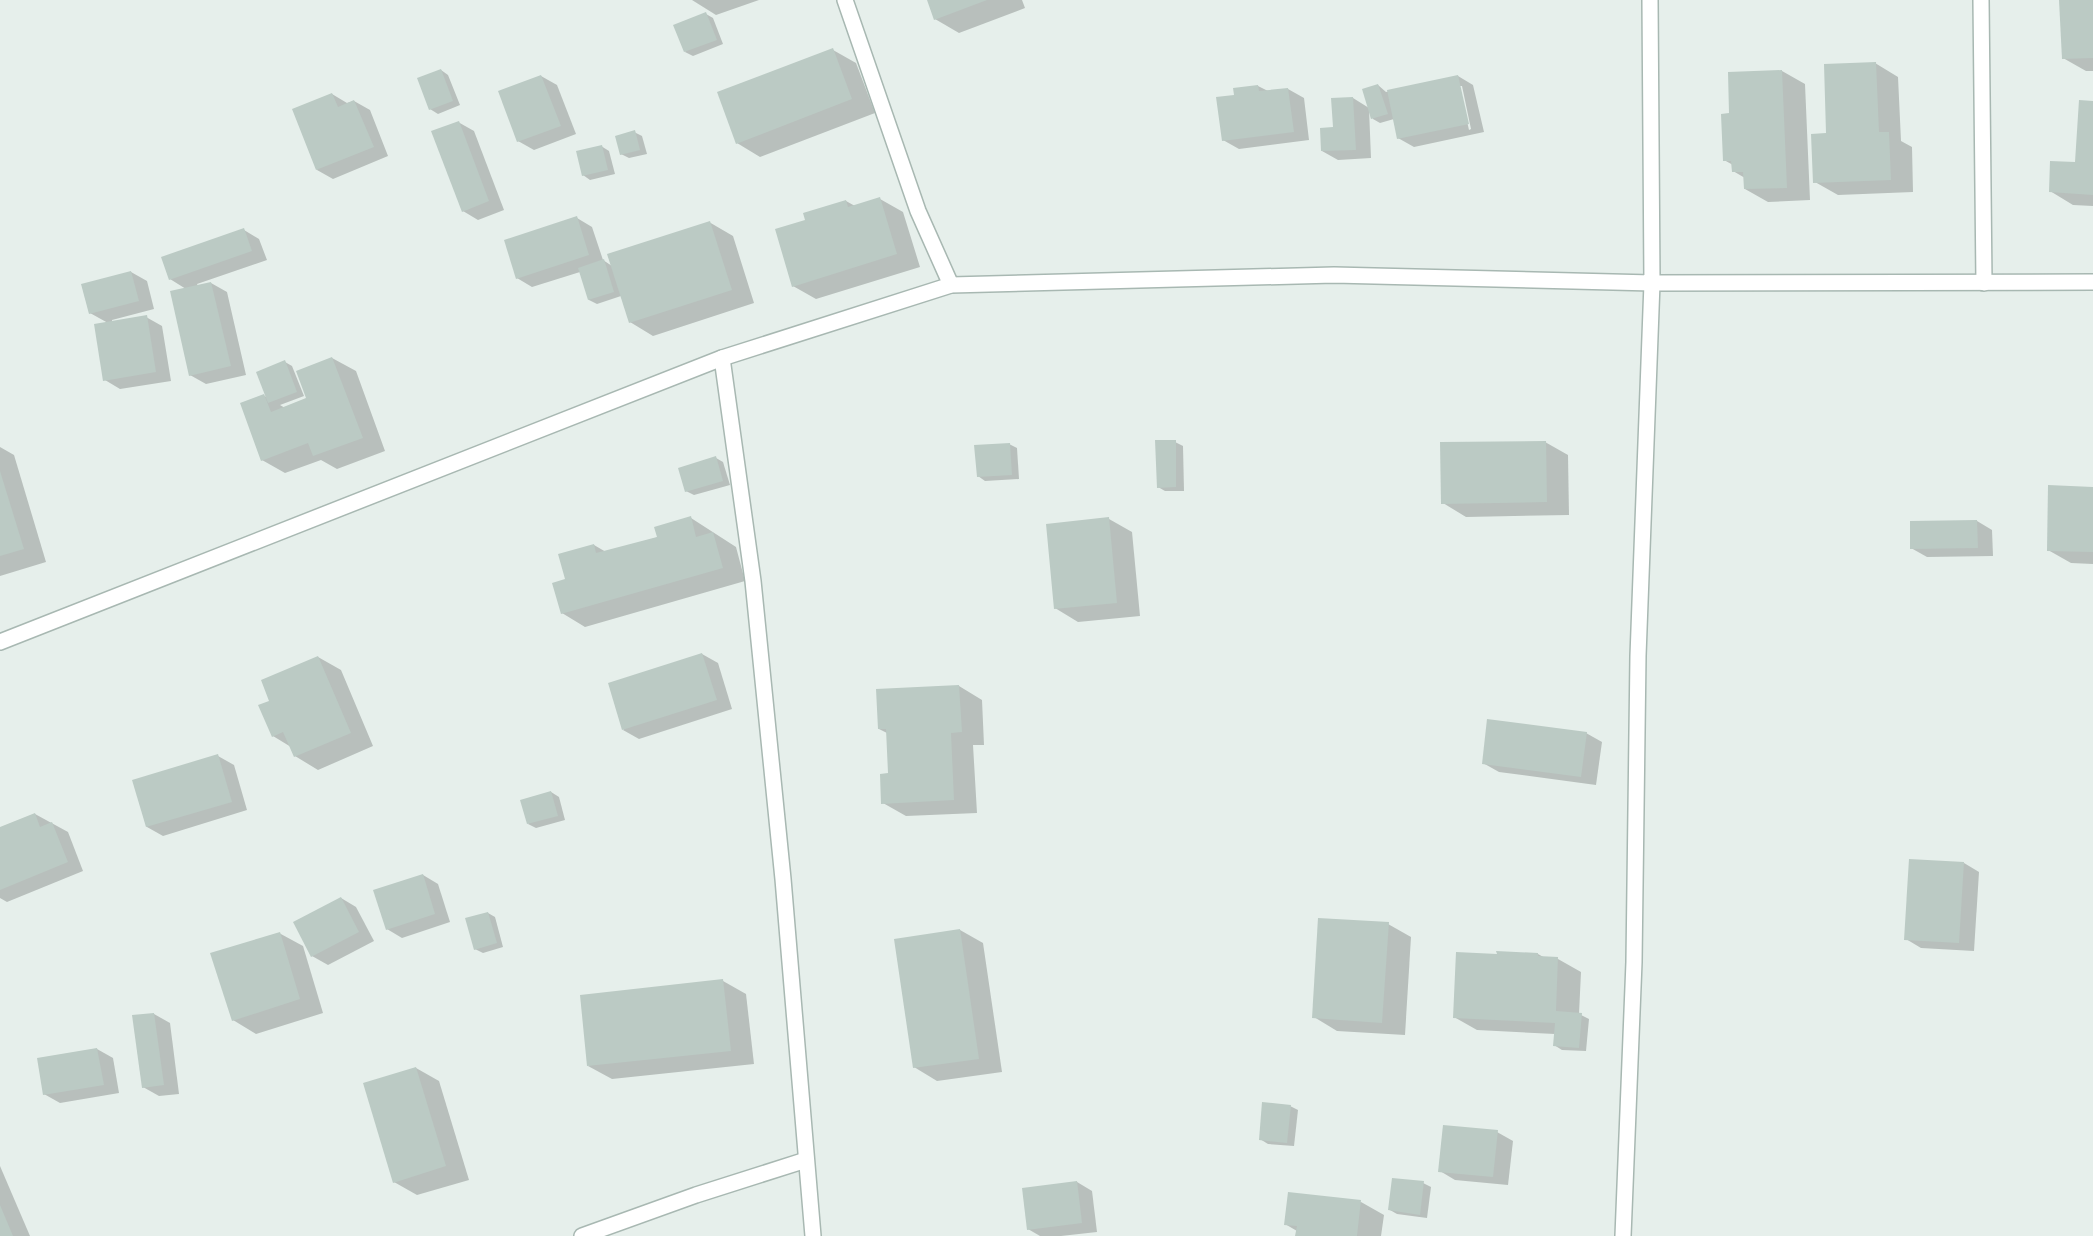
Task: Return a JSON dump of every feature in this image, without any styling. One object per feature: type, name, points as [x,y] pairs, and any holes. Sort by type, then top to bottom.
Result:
[{"type":"street","points":[[845,0],[918,211],[950,285]]},
{"type":"street","points":[[1624,1236],[1634,962],[1638,656],[1652,283],[1650,0]]},
{"type":"street","points":[[1981,0],[1984,283]]},
{"type":"street","points":[[0,642],[722,358],[950,285],[1334,275],[1652,283],[2093,282]]},
{"type":"street","points":[[722,358],[753,581],[783,879],[813,1236]]},
{"type":"street","points":[[582,1236],[696,1195],[806,1160]]},
{"type":"building","points":[[927,0],[987,0],[934,20]]},
{"type":"building","points":[[2059,0],[2093,0],[2093,58],[2062,59]]},
{"type":"building","points":[[706,12],[717,40],[684,52],[673,25]]},
{"type":"building","points":[[833,48],[852,99],[736,144],[717,92]]},
{"type":"building","points":[[1876,62],[1879,132],[1889,132],[1891,180],[1813,183],[1811,134],[1826,133],[1824,64]]},
{"type":"building","points":[[441,69],[453,101],[429,110],[417,78]]},
{"type":"building","points":[[1782,70],[1787,188],[1744,189],[1743,172],[1732,172],[1731,161],[1723,161],[1721,114],[1729,113],[1728,72]]},
{"type":"building","points":[[541,75],[561,126],[517,142],[498,91]]},
{"type":"building","points":[[1458,75],[1469,124],[1397,139],[1387,90]]},
{"type":"building","points":[[1378,84],[1388,114],[1371,119],[1362,89]]},
{"type":"building","points":[[1258,85],[1259,91],[1288,88],[1294,132],[1222,141],[1216,97],[1234,95],[1233,88]]},
{"type":"building","points":[[332,93],[338,107],[354,100],[374,147],[316,170],[292,109]]},
{"type":"building","points":[[1353,97],[1356,150],[1321,151],[1320,128],[1333,127],[1331,98]]},
{"type":"building","points":[[2079,100],[2093,101],[2093,195],[2049,192],[2050,161],[2075,162]]},
{"type":"building","points":[[459,121],[489,201],[462,212],[431,131]]},
{"type":"building","points":[[635,130],[640,150],[620,155],[615,136]]},
{"type":"building","points":[[602,145],[608,170],[582,176],[576,151]]},
{"type":"building","points":[[880,197],[897,254],[792,287],[775,229],[805,220],[803,213],[846,200],[848,207]]},
{"type":"building","points":[[577,216],[589,255],[516,279],[504,240]]},
{"type":"building","points":[[710,221],[732,290],[629,323],[607,254]]},
{"type":"building","points":[[244,228],[252,251],[169,280],[161,257]]},
{"type":"building","points":[[604,259],[614,292],[588,300],[578,268]]},
{"type":"building","points":[[131,271],[139,301],[89,314],[81,284]]},
{"type":"building","points":[[211,282],[231,366],[189,376],[170,291]]},
{"type":"building","points":[[147,315],[156,372],[103,381],[94,324]]},
{"type":"building","points":[[332,357],[363,438],[313,456],[308,443],[261,461],[240,403],[264,394],[271,412],[306,398],[296,371]]},
{"type":"building","points":[[285,360],[297,392],[268,403],[256,372]]},
{"type":"building","points":[[1155,440],[1176,440],[1176,487],[1157,488]]},
{"type":"building","points":[[1546,441],[1547,502],[1441,504],[1440,442]]},
{"type":"building","points":[[1010,443],[1012,475],[977,477],[974,445]]},
{"type":"building","points":[[716,456],[723,481],[685,492],[678,468]]},
{"type":"building","points":[[0,471],[24,549],[0,556]]},
{"type":"building","points":[[2048,485],[2093,487],[2093,552],[2047,551]]},
{"type":"building","points":[[691,516],[696,537],[713,532],[723,568],[561,614],[552,583],[565,579],[558,554],[594,544],[596,553],[657,537],[654,527]]},
{"type":"building","points":[[1109,517],[1117,603],[1054,609],[1046,524]]},
{"type":"building","points":[[1977,520],[1978,548],[1910,549],[1910,521]]},
{"type":"building","points":[[702,653],[717,700],[622,730],[608,683]]},
{"type":"building","points":[[318,656],[351,733],[294,757],[283,732],[272,737],[258,705],[269,701],[261,680]]},
{"type":"building","points":[[959,685],[962,732],[951,733],[954,800],[881,804],[880,774],[888,773],[886,729],[878,729],[876,689]]},
{"type":"building","points":[[1487,719],[1587,732],[1581,777],[1482,764]]},
{"type":"building","points":[[218,754],[232,802],[146,827],[132,780]]},
{"type":"building","points":[[551,791],[558,816],[527,824],[520,800]]},
{"type":"building","points":[[35,813],[40,827],[52,822],[68,862],[0,890],[0,827]]},
{"type":"building","points":[[1909,859],[1964,862],[1959,943],[1904,940]]},
{"type":"building","points":[[423,874],[435,914],[386,930],[373,890]]},
{"type":"building","points":[[341,897],[359,932],[311,957],[293,922]]},
{"type":"building","points":[[488,912],[497,943],[474,950],[465,918]]},
{"type":"building","points":[[1318,918],[1389,922],[1382,1023],[1312,1018]]},
{"type":"building","points":[[960,929],[979,1059],[913,1068],[894,939]]},
{"type":"building","points":[[280,932],[300,999],[232,1021],[210,953]]},
{"type":"building","points":[[1496,951],[1538,953],[1538,956],[1558,957],[1556,1011],[1582,1013],[1579,1048],[1553,1046],[1555,1023],[1453,1018],[1456,952],[1497,954]]},
{"type":"building","points":[[723,979],[731,1051],[587,1066],[580,995]]},
{"type":"building","points":[[154,1013],[164,1085],[142,1088],[132,1015]]},
{"type":"building","points":[[97,1048],[104,1085],[43,1095],[37,1058]]},
{"type":"building","points":[[416,1067],[446,1166],[393,1183],[363,1083]]},
{"type":"building","points":[[1262,1102],[1291,1105],[1287,1143],[1259,1140]]},
{"type":"building","points":[[1443,1125],[1498,1130],[1493,1177],[1438,1172]]},
{"type":"building","points":[[1392,1178],[1424,1181],[1420,1215],[1388,1210]]},
{"type":"building","points":[[1077,1181],[1082,1223],[1027,1230],[1022,1188]]},
{"type":"building","points":[[1288,1192],[1361,1200],[1357,1236],[1295,1236],[1297,1226],[1284,1225]]},
{"type":"building","points":[[0,1205],[13,1236],[0,1236]]}]
